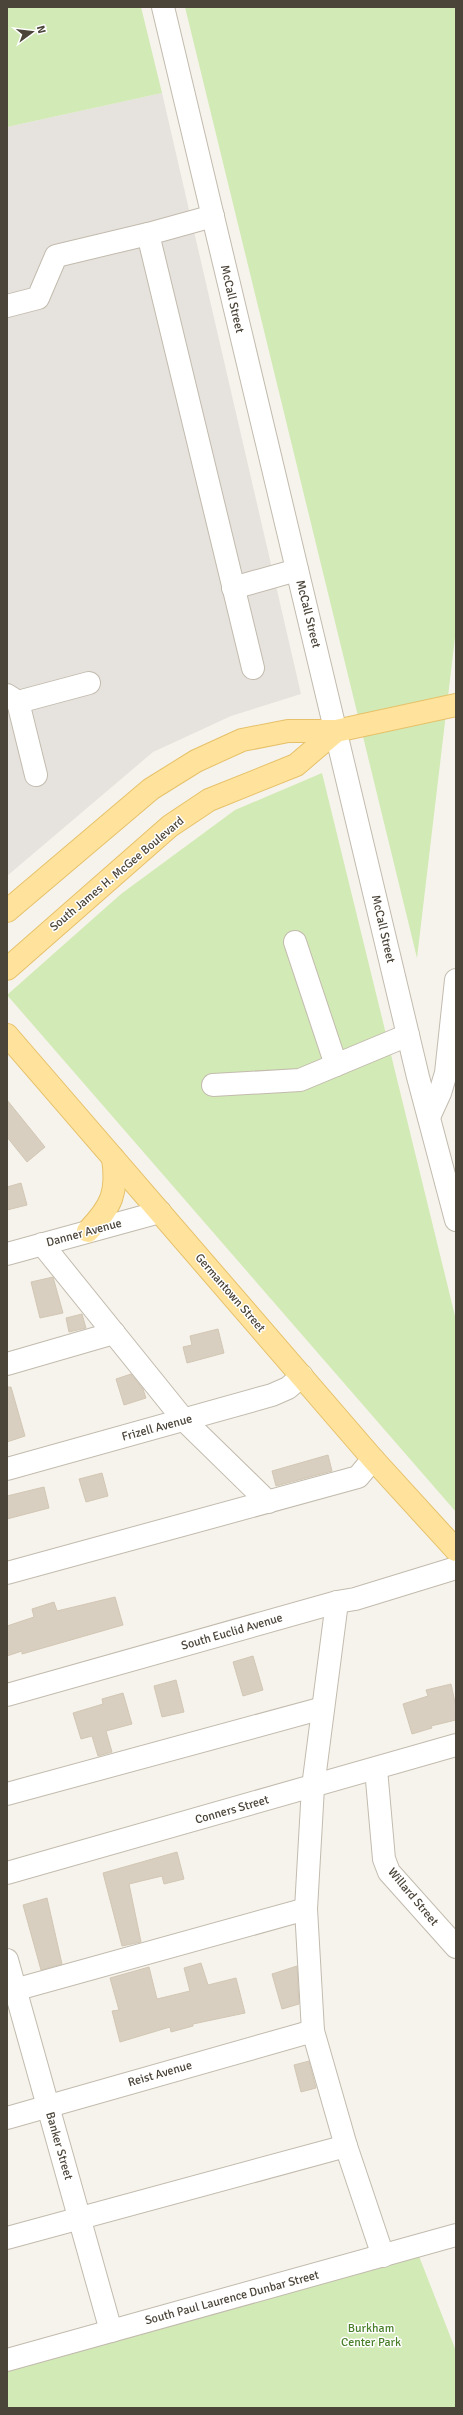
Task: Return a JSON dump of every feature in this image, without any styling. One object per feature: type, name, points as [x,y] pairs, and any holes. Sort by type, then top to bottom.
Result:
[{"type":"main road","name":"South James H. McGee Boulevard","points":[[7,911],[151,789],[196,761],[242,740],[288,731],[336,730],[456,705]]},
{"type":"main road","name":"South James H. McGee Boulevard","points":[[7,969],[170,826],[209,800],[296,765],[336,730]]},
{"type":"main road","name":"Germantown Street","points":[[7,1035],[373,1459],[456,1550]]},
{"type":"main road","points":[[88,1231],[102,1216],[114,1194],[116,1178],[113,1158]]},
{"type":"street","name":"McCall Street","points":[[162,7],[298,570],[408,1035],[456,1220]]},
{"type":"street","points":[[7,306],[38,298],[56,256],[148,234],[213,216]]},
{"type":"street","points":[[148,234],[253,668]]},
{"type":"street","points":[[233,588],[298,570]]},
{"type":"street","points":[[36,775],[12,698],[89,683]]},
{"type":"street","points":[[295,942],[336,1065]]},
{"type":"street","points":[[429,1117],[440,1093],[446,1073],[455,993]]},
{"type":"street","points":[[213,1085],[300,1080],[408,1035]]},
{"type":"street","name":"Danner Avenue","points":[[7,1254],[160,1212]]},
{"type":"street","points":[[42,1244],[184,1420],[268,1502]]},
{"type":"street","points":[[7,1364],[114,1333]]},
{"type":"street","name":"Frizell Avenue","points":[[7,1469],[272,1395],[288,1388],[302,1376]]},
{"type":"street","points":[[7,1574],[358,1477],[373,1459]]},
{"type":"street","name":"South Euclid Avenue","points":[[7,1695],[337,1602],[355,1600],[456,1568]]},
{"type":"street","points":[[337,1602],[313,1787],[306,1909],[313,2031],[346,2146],[383,2256]]},
{"type":"street","points":[[7,1794],[323,1708]]},
{"type":"street","name":"Conners Street","points":[[7,1873],[376,1769],[454,1749]]},
{"type":"street","name":"Willard Street","points":[[376,1769],[384,1859],[389,1872],[456,1947]]},
{"type":"street","points":[[11,1991],[306,1909]]},
{"type":"street","name":"Banker Street","points":[[7,1960],[11,1991],[48,2106],[110,2331]]},
{"type":"street","name":"Reist Avenue","points":[[7,2118],[313,2031]]},
{"type":"street","points":[[7,2238],[346,2146]]},
{"type":"street","name":"South Paul Laurence Dunbar Street","points":[[7,2360],[456,2235]]},
{"type":"shaded area","points":[[162,93],[301,694],[231,716],[153,752],[7,876],[7,127]]},
{"type":"green space","points":[[7,7],[141,7],[162,93],[7,127]]},
{"type":"green space","points":[[185,7],[456,7],[456,629],[417,958]]},
{"type":"green space","points":[[322,773],[456,1320],[456,1512],[7,995],[121,894],[235,810]]},
{"type":"green space","name":"Burkham Center Park","points":[[415,2246],[456,2351],[456,2408],[7,2408],[7,2360]]},
{"type":"building","points":[[7,1100],[45,1147],[27,1162],[7,1137]]},
{"type":"building","points":[[21,1183],[27,1205],[7,1210],[7,1187]]},
{"type":"building","points":[[53,1277],[63,1313],[40,1318],[31,1282]]},
{"type":"building","points":[[82,1314],[86,1328],[69,1332],[66,1318]]},
{"type":"building","points":[[218,1329],[224,1353],[187,1363],[183,1347],[192,1345],[190,1336]]},
{"type":"building","points":[[131,1374],[143,1389],[146,1398],[124,1405],[116,1379]]},
{"type":"building","points":[[7,1387],[11,1387],[25,1436],[7,1442]]},
{"type":"building","points":[[328,1455],[332,1471],[276,1486],[272,1471]]},
{"type":"building","points":[[102,1473],[108,1496],[86,1502],[79,1479]]},
{"type":"building","points":[[44,1487],[49,1508],[7,1519],[7,1496]]},
{"type":"building","points":[[115,1597],[123,1625],[22,1654],[22,1651],[7,1656],[7,1626],[34,1617],[32,1609],[54,1602],[57,1611]]},
{"type":"building","points":[[253,1656],[263,1690],[243,1696],[233,1662]]},
{"type":"building","points":[[176,1680],[184,1712],[162,1717],[154,1686]]},
{"type":"building","points":[[451,1684],[456,1707],[456,1720],[431,1726],[432,1728],[412,1734],[403,1704],[428,1696],[426,1690]]},
{"type":"building","points":[[123,1693],[132,1724],[106,1731],[112,1752],[98,1756],[92,1736],[81,1739],[73,1713],[103,1704],[102,1699]]},
{"type":"building","points":[[177,1852],[184,1879],[164,1884],[162,1876],[129,1884],[141,1942],[122,1946],[103,1873]]},
{"type":"building","points":[[47,1898],[62,1964],[41,1970],[23,1905]]},
{"type":"building","points":[[201,1963],[208,1985],[236,1978],[245,2013],[193,2024],[193,2026],[171,2032],[170,2027],[120,2042],[112,2011],[119,2010],[110,1978],[149,1967],[157,1999],[190,1991],[184,1968]]},
{"type":"building","points":[[297,1966],[299,2004],[282,2009],[272,1974]]},
{"type":"building","points":[[309,2061],[316,2088],[301,2092],[294,2065]]}]
